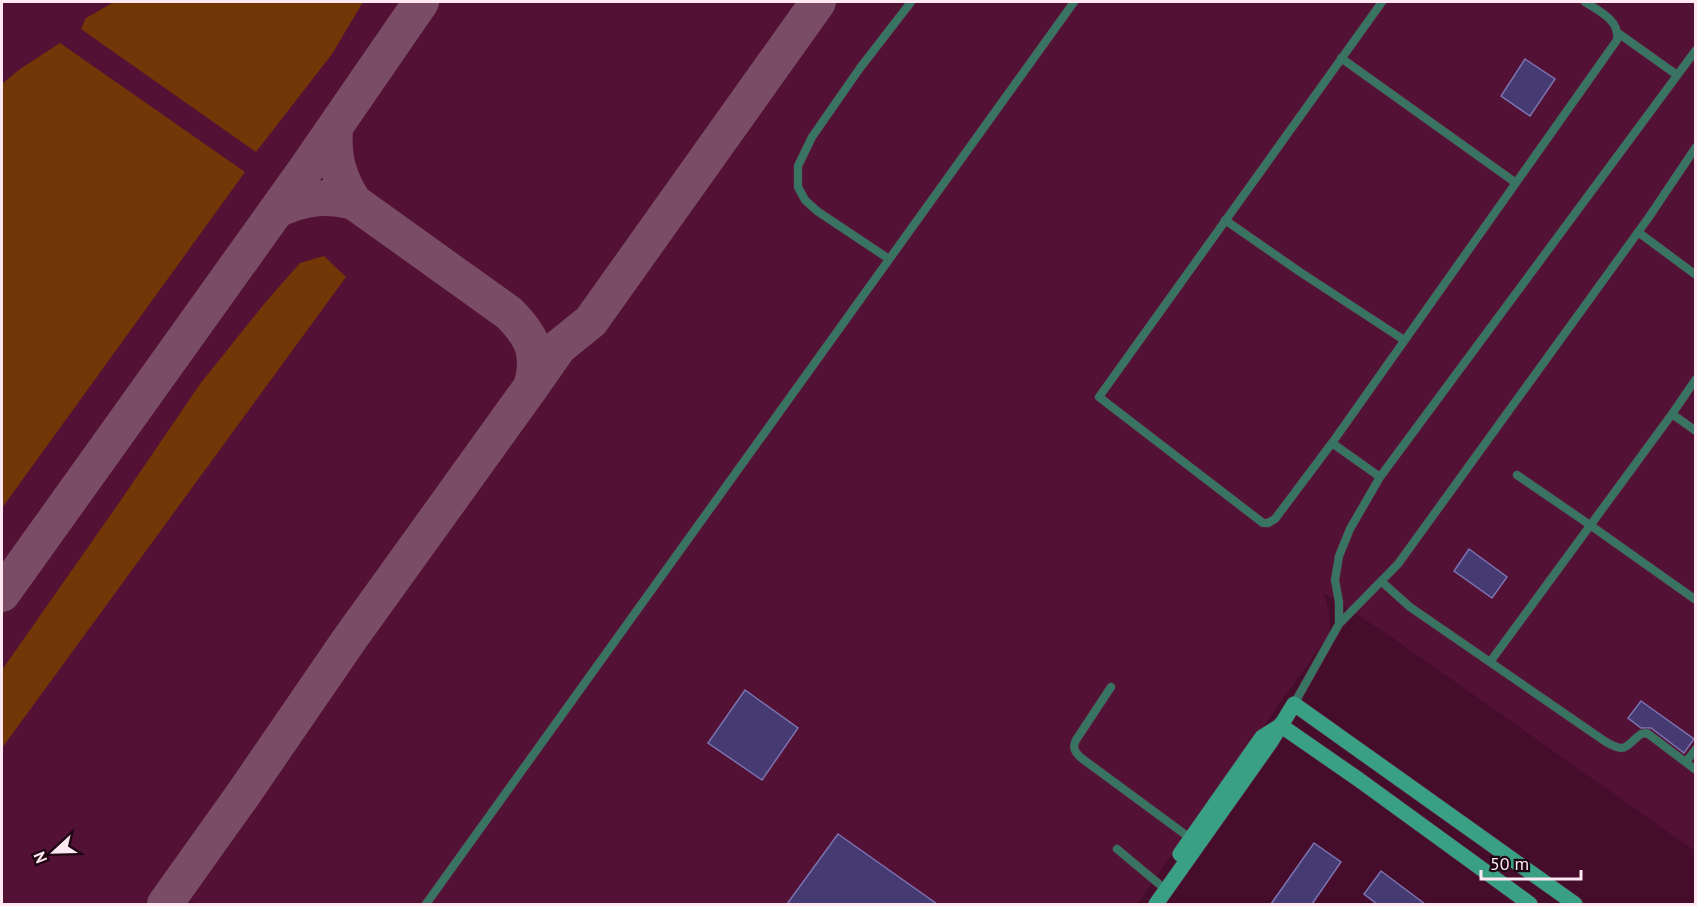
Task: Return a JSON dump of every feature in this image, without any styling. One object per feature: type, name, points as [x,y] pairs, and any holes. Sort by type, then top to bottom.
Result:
[{"type":"main road","points":[[1156,904],[1270,743],[1294,704],[1575,904]]},
{"type":"main road","points":[[1144,904],[1262,737],[1280,725]]},
{"type":"main road","points":[[1280,725],[1530,904]]},
{"type":"lane","points":[[890,259],[817,211],[805,200],[798,187],[798,166],[812,137],[860,68],[911,2]]},
{"type":"lane","points":[[426,904],[1074,2]]},
{"type":"lane","points":[[1382,2],[1099,397],[1263,523],[1268,524],[1275,519],[1332,442],[1617,40],[1618,33],[1615,24],[1585,2]]},
{"type":"lane","points":[[1618,33],[1677,75]]},
{"type":"lane","points":[[1339,624],[1339,602],[1335,580],[1338,556],[1350,529],[1380,477],[1695,50]]},
{"type":"lane","points":[[1341,58],[1516,183]]},
{"type":"lane","points":[[1294,704],[1339,624],[1398,564],[1638,232],[1695,147]]},
{"type":"lane","points":[[1225,220],[1404,340]]},
{"type":"lane","points":[[1638,232],[1695,275]]},
{"type":"lane","points":[[1490,662],[1695,379]]},
{"type":"lane","points":[[1671,414],[1695,431]]},
{"type":"lane","points":[[1332,442],[1380,477]]},
{"type":"lane","points":[[1517,475],[1695,600]]},
{"type":"lane","points":[[1382,582],[1410,607],[1618,749],[1628,747],[1641,734],[1647,734],[1695,770]]},
{"type":"lane","points":[[1111,687],[1076,740],[1075,750],[1084,760],[1190,838]]},
{"type":"lane","points":[[1686,762],[1695,749]]},
{"type":"lane","points":[[1117,849],[1159,884]]},
{"type":"shaded area","points":[[2,2],[1695,2],[1695,851],[1390,636],[1324,593],[1329,613],[1330,633],[1137,904],[2,904]]},
{"type":"shaded area","points":[[114,2],[363,2],[332,54],[256,152],[81,29],[86,18]]},
{"type":"shaded area","points":[[60,43],[245,172],[2,508],[2,84],[20,69]]},
{"type":"shaded area","points":[[324,256],[346,277],[2,748],[2,670],[200,384],[300,263]]},
{"type":"building","points":[[1525,59],[1555,79],[1530,116],[1501,96]]},
{"type":"building","points":[[1469,549],[1507,577],[1492,598],[1454,571]]},
{"type":"building","points":[[745,690],[798,728],[762,780],[708,743]]},
{"type":"building","points":[[1641,701],[1694,739],[1684,753],[1651,728],[1641,728],[1628,718]]},
{"type":"building","points":[[838,834],[937,904],[787,904]]},
{"type":"building","points":[[1314,843],[1341,862],[1312,904],[1271,904]]},
{"type":"building","points":[[1381,871],[1425,904],[1377,904],[1364,894]]},
{"type":"taxiway","points":[[2,594],[306,169],[421,2]]},
{"type":"taxiway","points":[[165,904],[349,640],[559,347],[591,321],[818,2]]},
{"type":"taxiway","points":[[277,210],[315,198],[333,198],[354,202],[344,184],[338,166],[335,128]]},
{"type":"taxiway","points":[[354,202],[509,313],[524,330],[532,346],[535,365],[531,387]]}]
